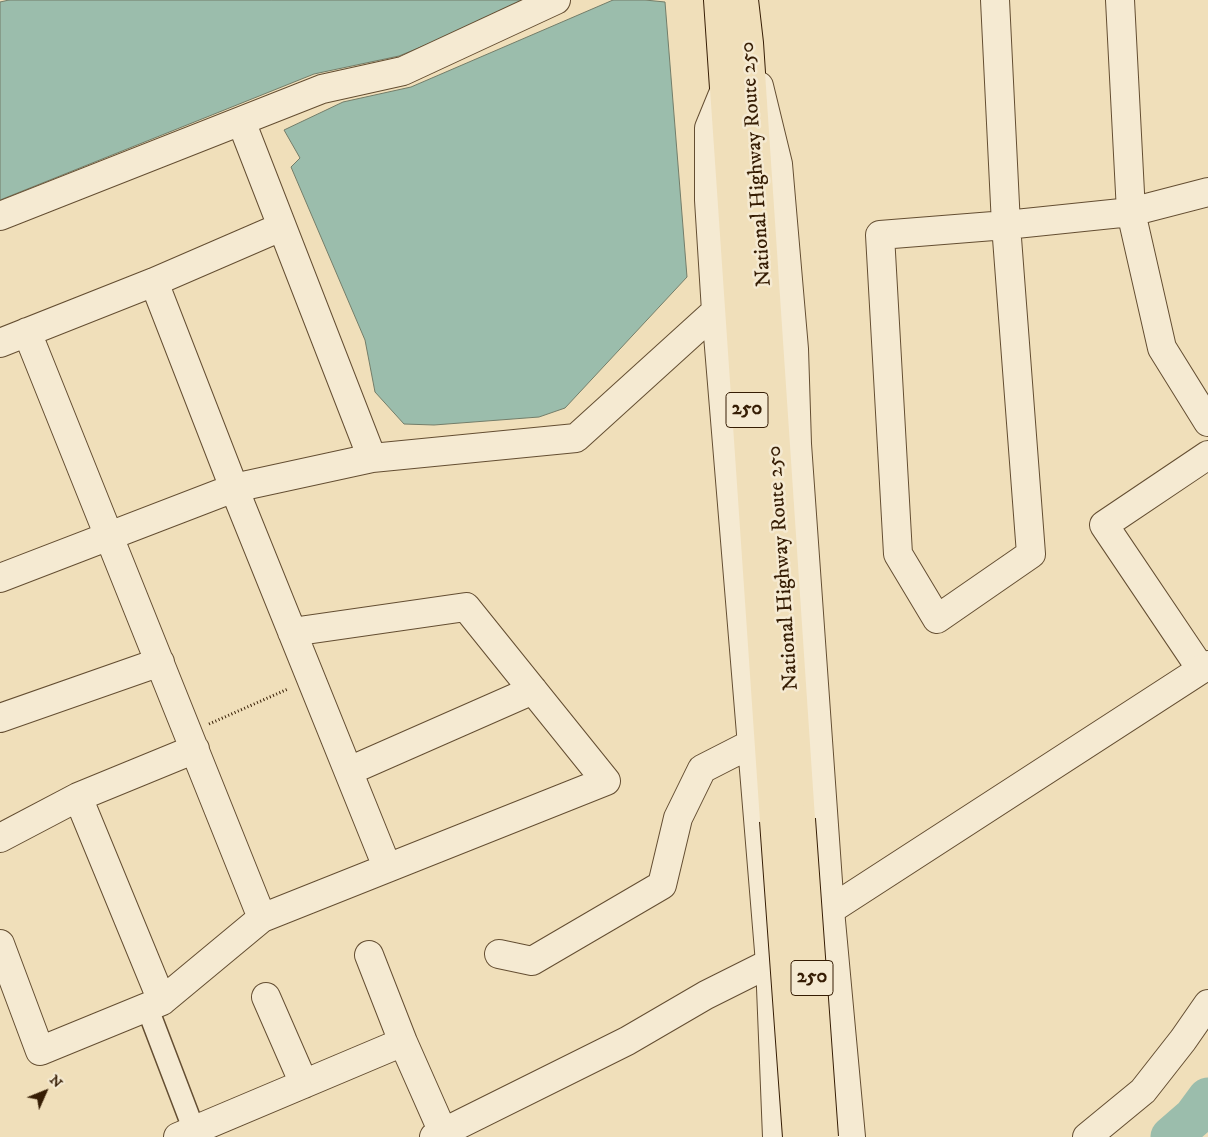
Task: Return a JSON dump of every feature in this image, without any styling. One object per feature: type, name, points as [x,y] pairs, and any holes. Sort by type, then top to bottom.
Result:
[{"type":"highway","name":"National Highway Route 250","points":[[718,0],[788,820],[824,1137]]},
{"type":"highway","name":"National Highway Route 250","points":[[744,0],[749,43],[788,820],[797,1137]]},
{"type":"street","points":[[0,216],[322,89],[403,71],[556,0]]},
{"type":"street","points":[[995,0],[1006,225],[1031,554],[937,619],[898,554],[880,235],[1006,225],[1131,212],[1208,192]]},
{"type":"street","points":[[1120,0],[1131,212],[1162,348],[1208,422]]},
{"type":"street","points":[[749,43],[778,164],[794,349],[798,454],[830,910],[851,1137]]},
{"type":"street","points":[[725,89],[709,128],[710,200],[716,311],[770,963],[777,1137]]},
{"type":"street","points":[[241,121],[372,458]]},
{"type":"street","points":[[0,343],[154,282],[281,227]]},
{"type":"street","points":[[154,282],[234,488],[387,867]]},
{"type":"street","points":[[0,578],[234,488],[372,458],[576,438],[716,311]]},
{"type":"street","points":[[27,332],[262,918]]},
{"type":"street","points":[[369,955],[441,1135],[627,1041],[706,995],[770,963],[830,910],[1205,667],[1104,525],[1208,455]]},
{"type":"street","points":[[0,944],[40,1051],[154,1004],[262,918],[606,782],[466,607],[292,632]]},
{"type":"street","points":[[0,718],[160,662]]},
{"type":"street","points":[[349,770],[533,690]]},
{"type":"street","points":[[0,838],[191,741]]},
{"type":"street","points":[[498,954],[532,961],[662,884],[678,818],[702,769],[751,744]]},
{"type":"street","points":[[78,797],[154,1004],[186,1134],[403,1042]]},
{"type":"street","points":[[266,998],[304,1084]]},
{"type":"street","points":[[1087,1137],[1143,1091],[1183,1040],[1208,1004]]},
{"type":"path","points":[[191,741],[312,679]]},
{"type":"shaded area","points":[[9,0],[535,0],[399,56],[314,74],[0,200],[0,2]]},
{"type":"shaded area","points":[[613,0],[665,2],[687,277],[565,408],[539,417],[434,425],[404,424],[375,392],[365,340],[291,167],[300,158],[284,130],[343,102],[411,87]]},
{"type":"waterway","points":[[1171,1137],[1194,1117],[1208,1098]]}]
